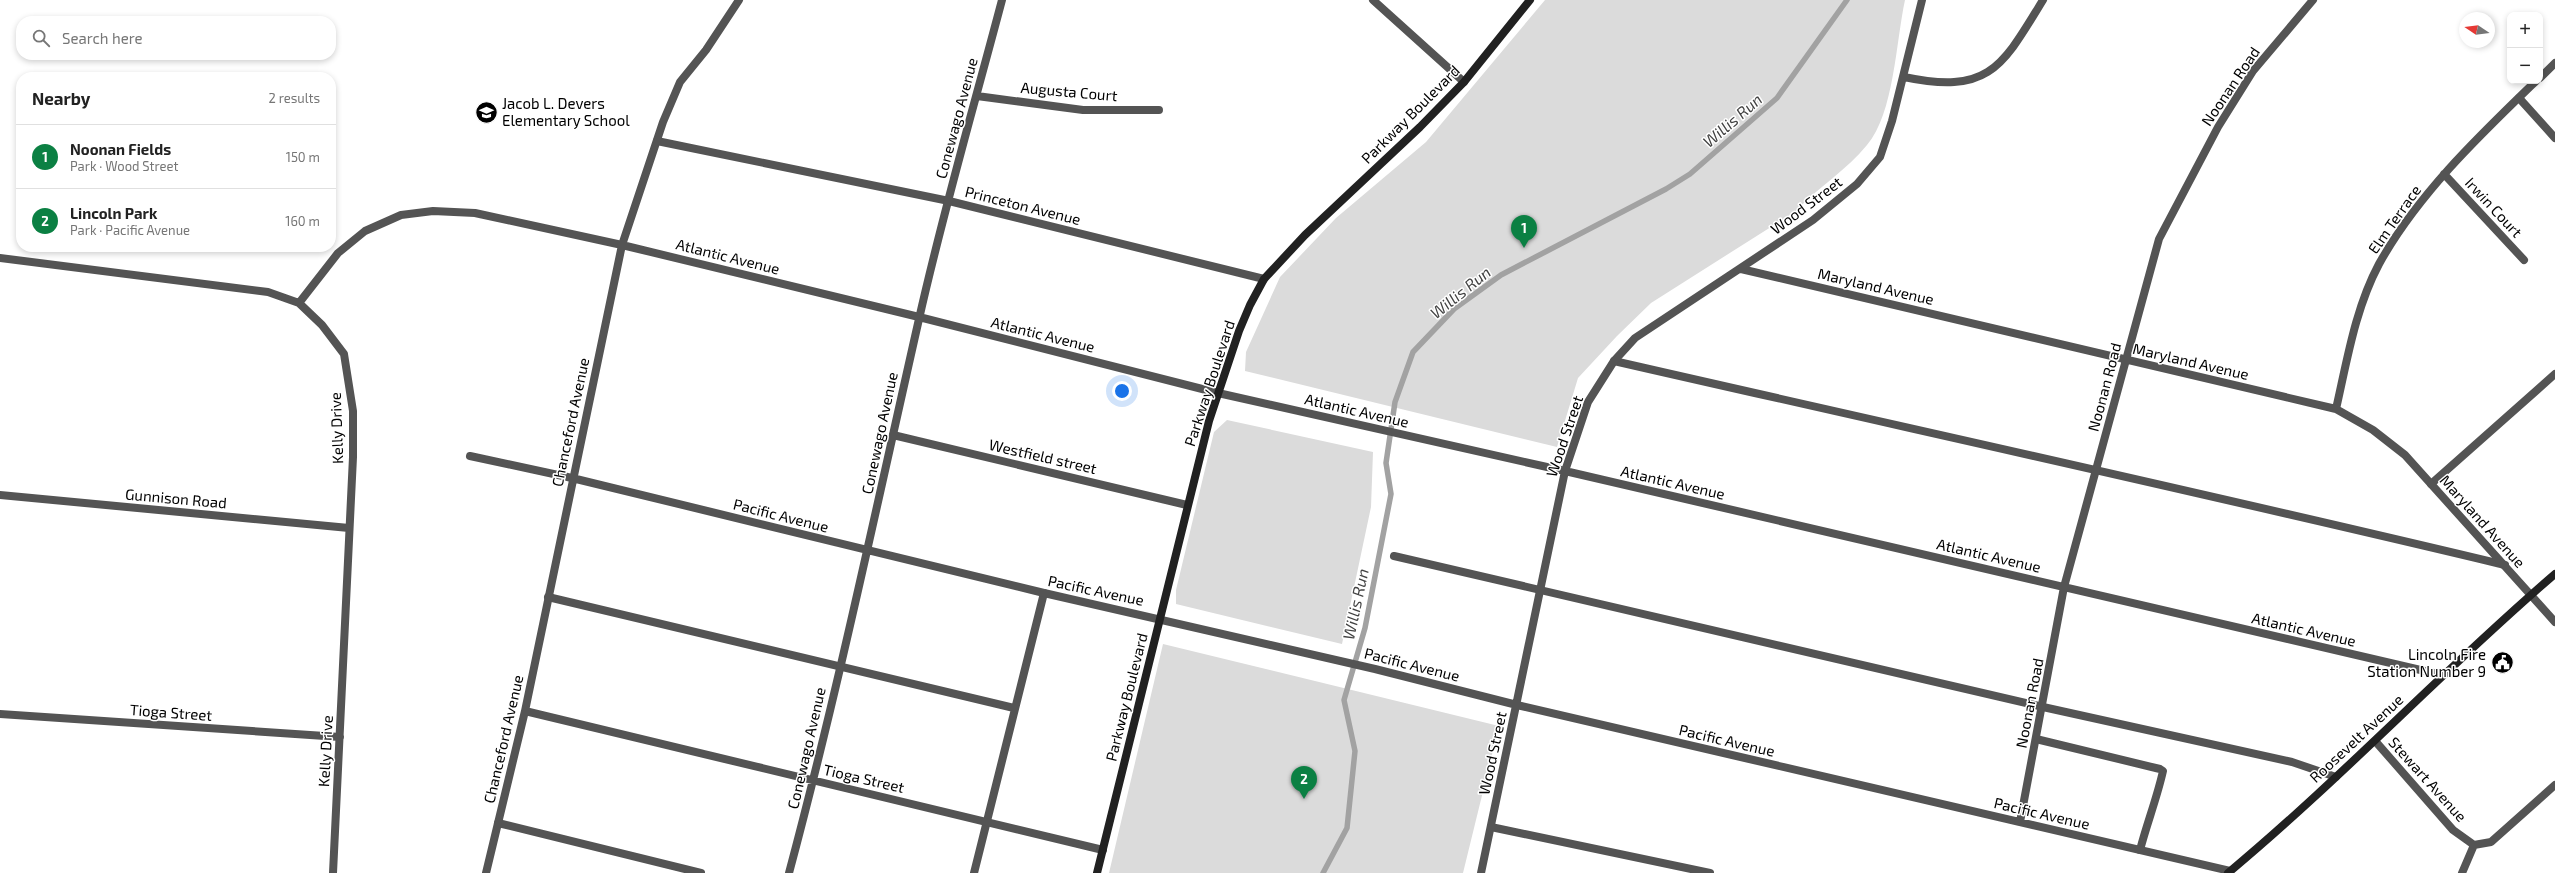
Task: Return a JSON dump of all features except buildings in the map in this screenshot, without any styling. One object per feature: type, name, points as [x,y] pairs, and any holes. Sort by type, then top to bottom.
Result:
[{"type":"street","name":"Chanceford Avenue","points":[[486,873],[525,712],[572,478],[622,245],[657,140],[680,82],[706,50],[739,0]]},
{"type":"street","name":"Conewago Avenue","points":[[789,873],[814,781],[839,668],[868,551],[919,316],[1002,0]]},
{"type":"street","points":[[1373,0],[1464,82]]},
{"type":"street","name":"Parkway Boulevard","points":[[1097,873],[1187,505],[1218,393],[1239,331],[1264,279],[1305,234],[1420,127],[1464,82],[1530,0]]},
{"type":"street","name":"Wood Street","points":[[1481,873],[1565,471],[1588,402],[1614,361],[1635,338],[1741,269],[1812,220],[1857,184],[1880,158],[1904,76],[1922,0]]},
{"type":"street","points":[[1904,76],[1934,83],[1956,83],[1986,75],[2009,54],[2044,0]]},
{"type":"street","name":"Noonan Road","points":[[2020,822],[2043,707],[2064,587],[2097,472],[2125,360],[2159,239],[2218,127],[2253,71],[2313,0]]},
{"type":"street","points":[[2543,75],[2555,63]]},
{"type":"street","name":"Elm Terrace","points":[[2336,409],[2355,322],[2379,265],[2412,214],[2444,174],[2533,84]]},
{"type":"street","name":"Augusta Court","points":[[977,96],[1083,110],[1159,110]]},
{"type":"street","points":[[2518,98],[2555,138]]},
{"type":"street","name":"Princeton Avenue","points":[[657,140],[949,201],[1264,279]]},
{"type":"street","name":"Irwin Court","points":[[2444,174],[2524,260]]},
{"type":"street","name":"Atlantic Avenue","points":[[299,303],[338,253],[365,231],[401,215],[433,211],[476,213],[622,245],[919,316],[1218,393],[1565,471],[2442,675]]},
{"type":"street","name":"Kelly Drive","points":[[0,258],[268,292],[299,303],[322,325],[344,354],[353,411],[350,528],[333,873]]},
{"type":"street","name":"Maryland Avenue","points":[[1741,269],[2336,409],[2373,430],[2400,451],[2555,622]]},
{"type":"street","points":[[1614,361],[2097,472],[2240,501],[2505,566]]},
{"type":"street","points":[[2431,484],[2555,374]]},
{"type":"street","name":"Westfield street","points":[[893,435],[1187,505]]},
{"type":"street","name":"Pacific Avenue","points":[[470,456],[572,478],[1044,594],[1159,618],[1375,669],[1517,705],[2229,872]]},
{"type":"street","name":"Gunnison Road","points":[[0,495],[350,528]]},
{"type":"street","points":[[1394,556],[2043,707],[2292,762],[2336,777]]},
{"type":"street","name":"Roosevelt Avenue","points":[[2229,872],[2376,742],[2442,675],[2555,574]]},
{"type":"street","points":[[974,873],[985,822],[1044,594]]},
{"type":"street","points":[[548,597],[839,668],[1014,708]]},
{"type":"street","name":"Tioga Street","points":[[525,712],[1103,850]]},
{"type":"street","name":"Tioga Street","points":[[0,714],[340,737]]},
{"type":"street","points":[[2036,739],[2160,769],[2163,771],[2158,796],[2148,818],[2140,850]]},
{"type":"street","name":"Stewart Avenue","points":[[2376,742],[2453,830],[2474,845]]},
{"type":"street","points":[[2462,873],[2474,845],[2491,842],[2555,785]]},
{"type":"street","points":[[498,823],[700,873]]},
{"type":"street","points":[[1491,827],[1710,873]]},
{"type":"shaded area","points":[[1545,0],[1905,0],[1889,96],[1876,132],[1867,145],[1851,162],[1796,211],[1651,303],[1617,336],[1578,378],[1557,447],[1245,371],[1246,352],[1280,277],[1336,218],[1426,142]]},
{"type":"shaded area","points":[[1227,420],[1373,452],[1371,507],[1342,644],[1176,604],[1176,590],[1214,432]]},
{"type":"shaded area","points":[[1163,644],[1499,726],[1463,873],[1109,873]]},
{"type":"waterway","name":"Willis Run","points":[[1323,873],[1347,828],[1355,751],[1344,700],[1365,628],[1391,494],[1386,463],[1395,402],[1413,352],[1454,309],[1501,275],[1666,189],[1690,174],[1777,98],[1847,0]]},
{"type":"place","name":"Jacob L. Devers Elementary School","points":[[486,112]]},
{"type":"place","name":"Noonan Fields","points":[[1524,248]]},
{"type":"place","name":"Lincoln Fire Station Number 9","points":[[2502,663]]},
{"type":"place","name":"Lincoln Park","points":[[1304,799]]}]
